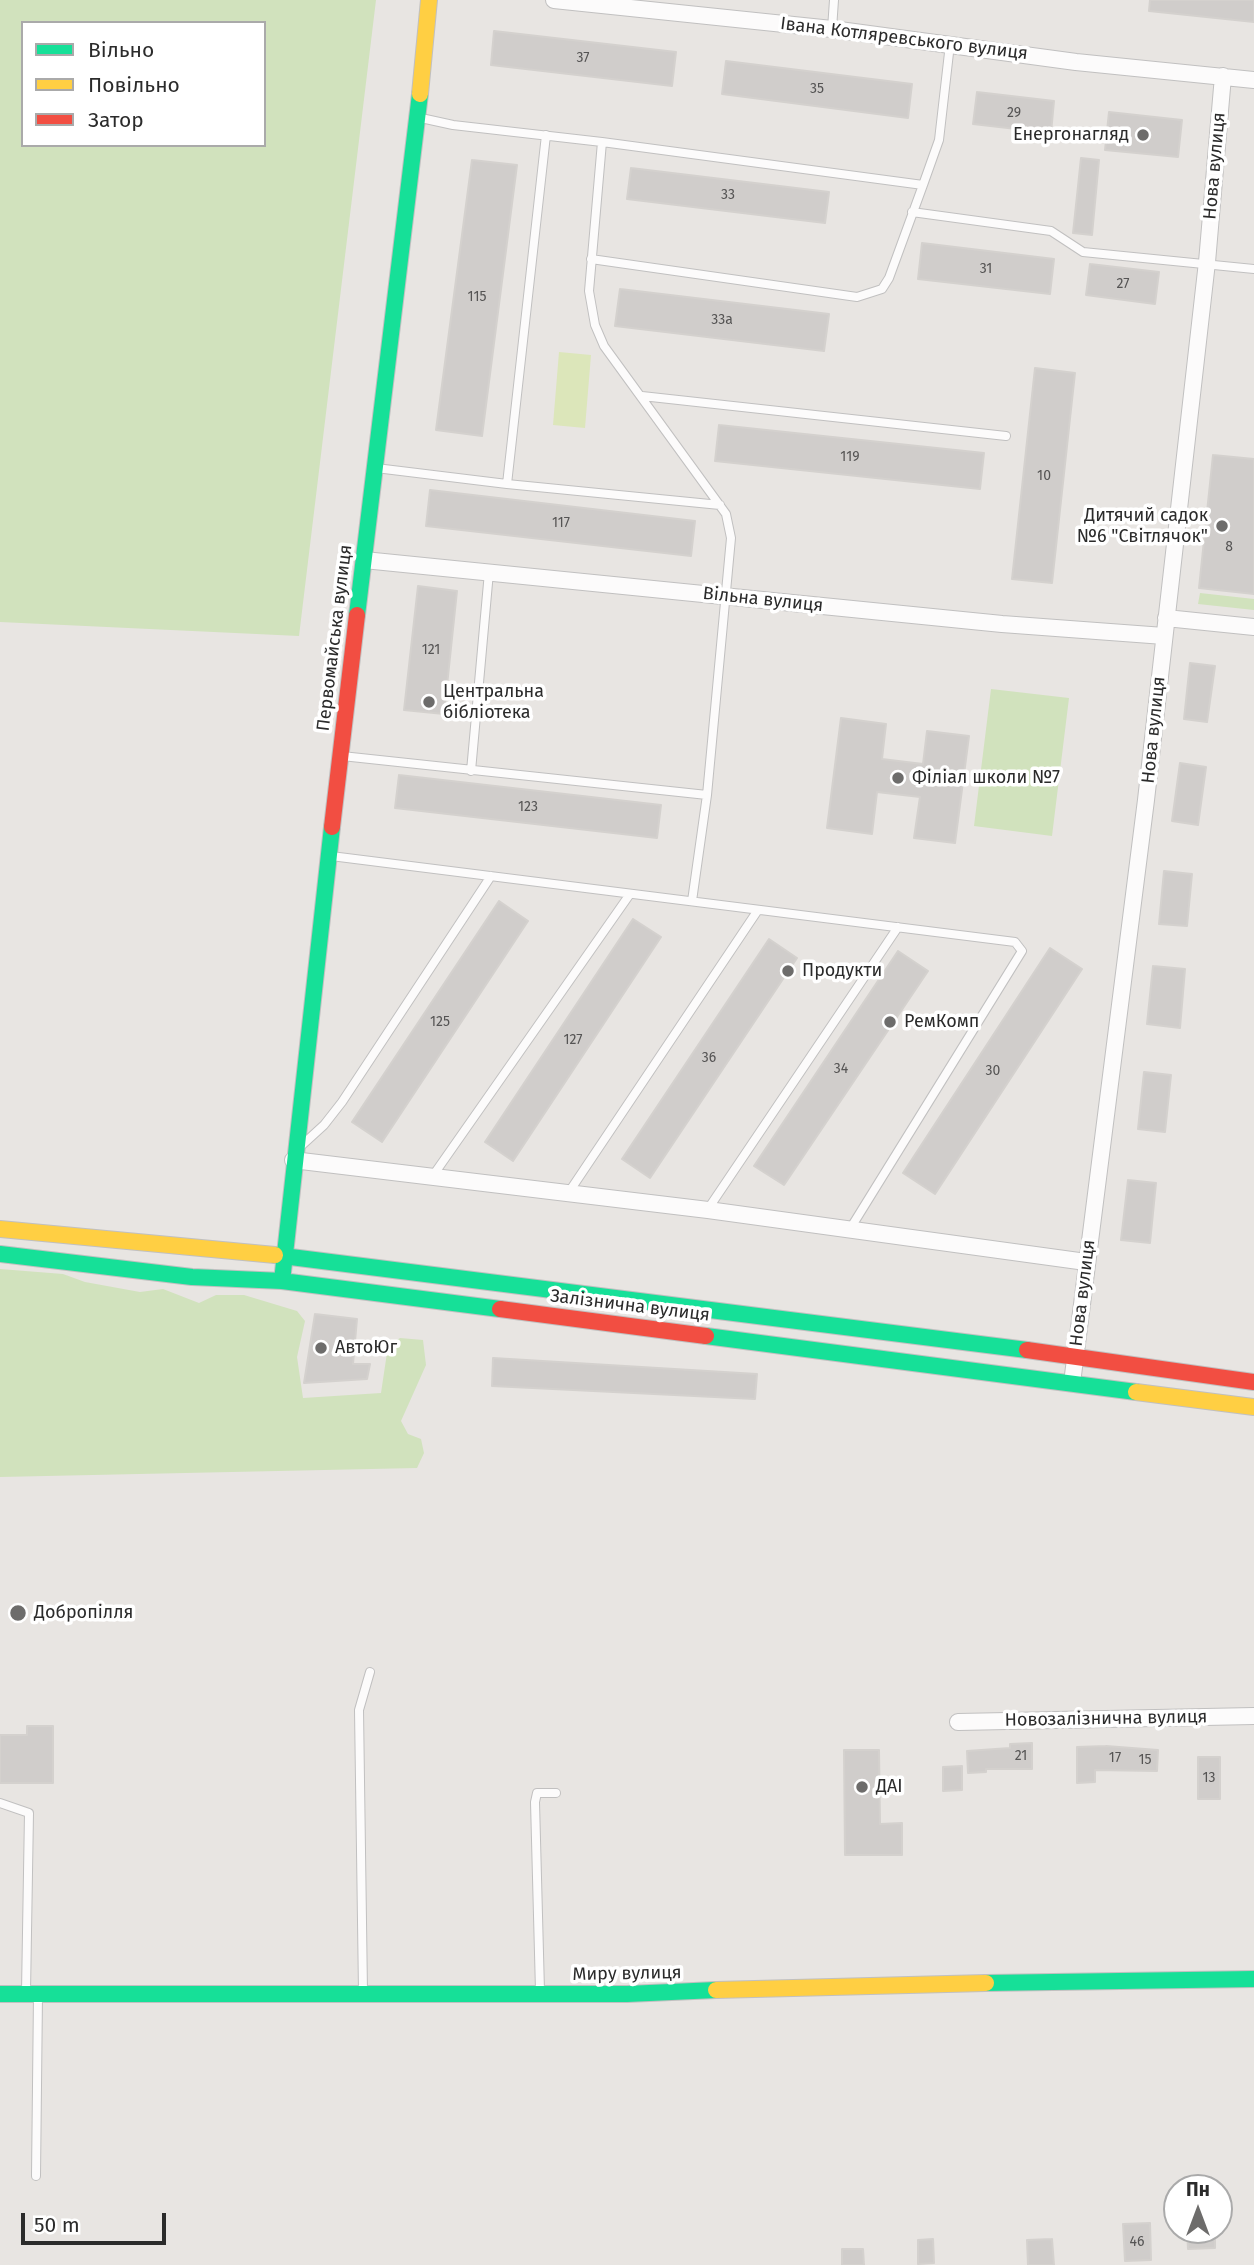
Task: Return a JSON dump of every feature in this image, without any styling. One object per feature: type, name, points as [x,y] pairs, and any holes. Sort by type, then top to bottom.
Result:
[{"type":"main road","name":"Первомайська вулиця","points":[[282,1281],[293,1156],[418,117],[429,0]]},
{"type":"main road","name":"Залізнична вулиця","points":[[0,1229],[285,1256],[1075,1356],[1254,1382]]},
{"type":"main road","name":"Залізнична вулиця","points":[[0,1254],[192,1277],[282,1281],[1254,1407]]},
{"type":"main road","name":"Миру вулиця","points":[[0,1994],[540,1994],[1254,1979]]},
{"type":"street","name":"Івана Котляревського вулиця","points":[[554,0],[832,29],[1076,62],[1254,80]]},
{"type":"street","name":"Нова вулиця","points":[[1073,1383],[1086,1262],[1146,800],[1207,262],[1223,76]]},
{"type":"street","name":"Вільна вулиця","points":[[363,559],[989,622],[1164,636]]},
{"type":"street","points":[[1166,618],[1254,627]]},
{"type":"street","points":[[293,1156],[432,1177],[850,1228],[1086,1262]]},
{"type":"street","name":"Новозалізнична вулиця","points":[[958,1722],[1254,1716]]},
{"type":"lane","points":[[832,29],[834,0]]},
{"type":"lane","points":[[590,259],[858,297],[882,289],[900,252],[939,140],[950,44]]},
{"type":"lane","points":[[418,117],[453,125],[923,185]]},
{"type":"lane","points":[[507,484],[546,135]]},
{"type":"lane","points":[[602,142],[590,259],[589,292],[595,325],[604,346],[726,514],[731,538],[708,795],[692,901]]},
{"type":"lane","points":[[912,212],[1051,231],[1083,252],[1207,262],[1254,269]]},
{"type":"lane","points":[[642,396],[1006,436]]},
{"type":"lane","points":[[375,468],[720,505]]},
{"type":"lane","points":[[471,771],[489,572]]},
{"type":"lane","points":[[340,756],[708,795]]},
{"type":"lane","points":[[328,856],[1015,942],[1022,951],[850,1228]]},
{"type":"lane","points":[[293,1156],[324,1125],[342,1102],[491,876]]},
{"type":"lane","points":[[432,1177],[630,894]]},
{"type":"lane","points":[[569,1192],[758,909]]},
{"type":"lane","points":[[708,1210],[898,927]]},
{"type":"lane","points":[[363,1995],[359,1710],[370,1672]]},
{"type":"lane","points":[[540,1994],[534,1802],[537,1793],[556,1793]]},
{"type":"lane","points":[[0,1803],[29,1813],[36,2176]]},
{"type":"green space","points":[[0,0],[376,0],[299,636],[0,622]]},
{"type":"green space","points":[[559,352],[591,355],[585,428],[553,425]]},
{"type":"green space","points":[[1200,593],[1254,599],[1254,610],[1198,604]]},
{"type":"green space","points":[[991,689],[1069,698],[1052,836],[974,826]]},
{"type":"green space","points":[[0,1269],[63,1274],[85,1282],[140,1292],[163,1289],[199,1303],[216,1295],[244,1295],[297,1311],[305,1321],[297,1357],[303,1398],[381,1393],[388,1346],[400,1338],[423,1340],[426,1365],[401,1421],[408,1434],[421,1439],[424,1453],[417,1468],[0,1477]]},
{"type":"building","points":[[1150,0],[1254,0],[1254,22],[1149,11]]},
{"type":"building","points":[[494,31],[676,52],[672,86],[491,65]]},
{"type":"building","points":[[726,61],[912,84],[908,118],[722,94]]},
{"type":"building","points":[[977,92],[1054,101],[1051,133],[973,124]]},
{"type":"building","name":"Енергонагляд","points":[[1109,112],[1182,120],[1178,157],[1105,150]]},
{"type":"building","points":[[1081,158],[1099,160],[1092,235],[1073,233]]},
{"type":"building","points":[[472,160],[517,165],[482,436],[436,430]]},
{"type":"building","points":[[631,168],[829,192],[825,223],[627,199]]},
{"type":"building","points":[[922,243],[1054,259],[1050,294],[918,279]]},
{"type":"building","points":[[1090,264],[1159,272],[1155,304],[1086,295]]},
{"type":"building","points":[[620,289],[829,314],[824,351],[615,326]]},
{"type":"building","points":[[1035,368],[1075,373],[1052,583],[1012,579]]},
{"type":"building","points":[[719,425],[984,453],[980,489],[715,461]]},
{"type":"building","points":[[1213,455],[1254,459],[1254,594],[1199,588]]},
{"type":"building","points":[[430,490],[695,521],[691,556],[426,526]]},
{"type":"building","points":[[418,586],[457,591],[444,714],[404,710]]},
{"type":"building","points":[[1190,663],[1215,666],[1207,722],[1184,719]]},
{"type":"building","name":"Філіал школи №7","points":[[841,718],[886,724],[882,759],[923,764],[927,731],[969,736],[955,843],[914,838],[920,797],[877,792],[872,834],[827,828]]},
{"type":"building","points":[[1180,763],[1206,767],[1198,825],[1172,821]]},
{"type":"building","points":[[399,775],[661,805],[657,838],[395,808]]},
{"type":"building","points":[[1164,871],[1192,874],[1187,926],[1159,924]]},
{"type":"building","points":[[499,901],[528,921],[382,1142],[352,1122]]},
{"type":"building","points":[[633,919],[661,937],[513,1161],[485,1142]]},
{"type":"building","points":[[769,939],[797,958],[650,1178],[622,1159]]},
{"type":"building","points":[[1050,948],[1082,969],[935,1194],[903,1173]]},
{"type":"building","points":[[898,951],[928,971],[784,1185],[754,1166]]},
{"type":"building","points":[[1153,966],[1185,969],[1180,1028],[1147,1024]]},
{"type":"building","points":[[1144,1072],[1171,1075],[1165,1132],[1138,1129]]},
{"type":"building","points":[[1128,1180],[1156,1183],[1150,1243],[1121,1240]]},
{"type":"building","name":"АвтоЮг","points":[[315,1314],[357,1319],[353,1364],[370,1364],[367,1379],[304,1383]]},
{"type":"building","points":[[493,1358],[757,1374],[755,1399],[492,1386]]},
{"type":"building","points":[[27,1726],[53,1726],[53,1783],[0,1783],[0,1735],[27,1735]]},
{"type":"building","points":[[1032,1743],[1032,1769],[986,1769],[986,1772],[968,1773],[967,1751],[1010,1748],[1010,1744]]},
{"type":"building","points":[[1077,1747],[1158,1750],[1157,1771],[1095,1770],[1095,1782],[1077,1783]]},
{"type":"building","name":"ДАІ","points":[[844,1750],[879,1750],[880,1824],[902,1823],[902,1855],[845,1855]]},
{"type":"building","points":[[1198,1757],[1220,1757],[1220,1799],[1198,1799]]},
{"type":"building","points":[[962,1766],[962,1790],[943,1791],[943,1767]]},
{"type":"building","points":[[1150,2223],[1151,2260],[1125,2261],[1123,2224]]},
{"type":"building","points":[[933,2239],[934,2263],[918,2264],[918,2240]]},
{"type":"building","points":[[1052,2239],[1054,2265],[1028,2265],[1027,2240]]},
{"type":"building","points":[[1188,2244],[1215,2244],[1215,2248],[1188,2249]]},
{"type":"building","points":[[842,2249],[863,2249],[864,2265],[842,2265]]},
{"type":"traffic: fast","points":[[357,615],[420,94]]},
{"type":"traffic: fast","points":[[282,1281],[332,827]]},
{"type":"traffic: fast","points":[[0,1254],[192,1277],[282,1281],[500,1309]]},
{"type":"traffic: fast","points":[[275,1255],[1027,1350]]},
{"type":"traffic: fast","points":[[706,1336],[1136,1392]]},
{"type":"traffic: fast","points":[[986,1983],[1254,1979]]},
{"type":"traffic: fast","points":[[0,1994],[627,1994],[716,1990]]},
{"type":"traffic: slow","points":[[420,94],[429,0]]},
{"type":"traffic: slow","points":[[0,1229],[275,1255]]},
{"type":"traffic: slow","points":[[1136,1392],[1254,1407]]},
{"type":"traffic: slow","points":[[716,1990],[986,1983]]},
{"type":"traffic: jam","points":[[332,827],[357,615]]},
{"type":"traffic: jam","points":[[500,1309],[706,1336]]},
{"type":"traffic: jam","points":[[1027,1350],[1254,1382]]},
{"type":"place","name":"Енергонагляд","points":[[1143,135]]},
{"type":"place","name":"Дитячий садок №6 \"Світлячок\"","points":[[1222,526]]},
{"type":"place","name":"Центральна бібліотека","points":[[429,702]]},
{"type":"place","name":"Філіал школи №7","points":[[898,778]]},
{"type":"place","name":"Продукти","points":[[788,971]]},
{"type":"place","name":"РемКомп","points":[[890,1022]]},
{"type":"place","name":"АвтоЮг","points":[[321,1348]]},
{"type":"place","name":"Добропілля","points":[[18,1613]]},
{"type":"place","name":"ДАІ","points":[[862,1787]]}]
